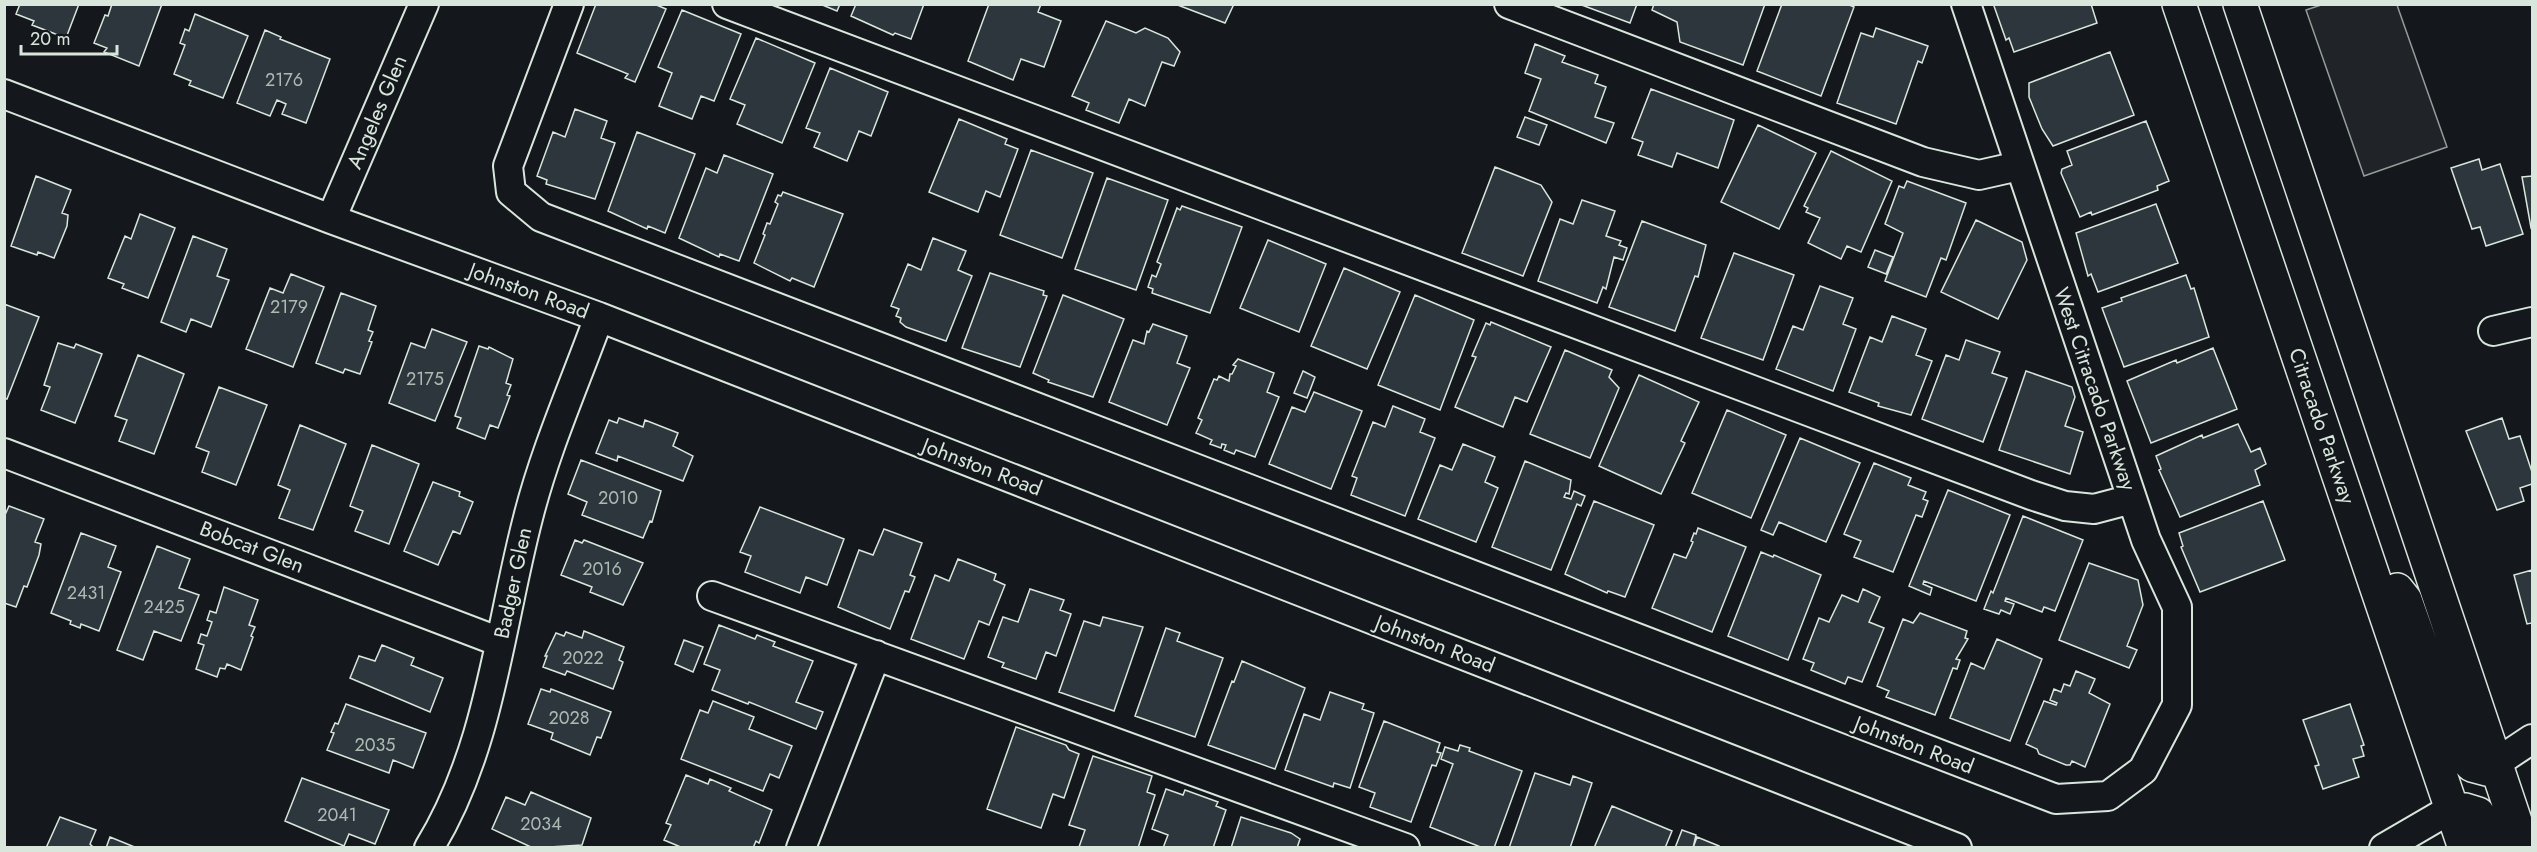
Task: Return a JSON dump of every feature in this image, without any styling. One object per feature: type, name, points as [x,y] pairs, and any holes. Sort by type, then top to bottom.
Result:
[{"type":"main road","name":"Citracado Parkway","points":[[2179,4],[2465,848]]},
{"type":"main road","points":[[2240,4],[2524,848]]},
{"type":"main road","points":[[2366,554],[2405,600],[2458,750],[2472,765],[2487,770],[2496,763]]},
{"type":"main road","points":[[2451,809],[2478,814],[2497,848]]},
{"type":"street","name":"Angeles Glen","points":[[331,219],[424,4]]},
{"type":"street","name":"Johnston Road","points":[[569,4],[508,166],[512,192],[541,218],[2056,799],[2108,796],[2143,770]]},
{"type":"street","points":[[727,4],[2031,495],[2065,506],[2094,509],[2132,499]]},
{"type":"street","points":[[1509,4],[1923,162],[1979,175],[2019,166]]},
{"type":"street","name":"West Citracado Parkway","points":[[1966,4],[2146,540],[2177,607],[2177,705],[2143,770]]},
{"type":"street","name":"Johnston Road","points":[[4,94],[331,219],[599,317],[1957,848]]},
{"type":"street","name":"Badger Glen","points":[[429,848],[473,752],[528,515],[599,317]]},
{"type":"street","points":[[2493,331],[2532,322]]},
{"type":"street","name":"Bobcat Glen","points":[[4,453],[500,642]]},
{"type":"street","points":[[712,596],[1405,848]]},
{"type":"street","points":[[801,848],[876,655]]},
{"type":"street","points":[[2496,763],[2532,738]]},
{"type":"street","points":[[2384,848],[2451,809]]},
{"type":"shaded area","points":[[2324,4],[2397,5],[2447,147],[2364,176],[2306,10]]},
{"type":"building","points":[[20,4],[79,4],[66,38],[32,25],[34,21],[16,14]]},
{"type":"building","points":[[112,4],[162,4],[139,66],[104,52],[107,48],[94,43]]},
{"type":"building","points":[[596,4],[654,4],[666,9],[635,82],[625,78],[628,74],[577,53]]},
{"type":"building","points":[[820,4],[840,4],[837,11]]},
{"type":"building","points":[[856,4],[924,4],[911,39],[895,33],[893,35],[851,16]]},
{"type":"building","points":[[989,4],[1041,4],[1038,12],[1061,21],[1044,67],[1021,59],[1013,80],[968,61]]},
{"type":"building","points":[[1175,4],[1234,4],[1225,23]]},
{"type":"building","points":[[1579,4],[1637,4],[1630,23]]},
{"type":"building","points":[[1654,4],[1765,4],[1743,65],[1680,42],[1677,22],[1652,10]]},
{"type":"building","points":[[1782,4],[1847,4],[1854,7],[1821,96],[1757,71]]},
{"type":"building","points":[[1996,4],[2091,4],[2097,23],[2014,52],[2009,38],[2006,40],[1994,6]]},
{"type":"building","points":[[682,10],[741,34],[714,101],[701,96],[692,119],[659,106],[672,73],[658,67]]},
{"type":"building","points":[[195,14],[248,36],[223,98],[189,85],[191,81],[174,74],[185,45],[180,43],[185,29],[189,31]]},
{"type":"building","points":[[1106,21],[1136,33],[1145,28],[1168,38],[1180,52],[1174,66],[1162,62],[1145,106],[1129,99],[1119,123],[1086,110],[1089,103],[1072,96]]},
{"type":"building","points":[[1876,28],[1928,46],[1922,63],[1918,61],[1896,124],[1837,103],[1861,33],[1873,37]]},
{"type":"building","points":[[265,30],[281,37],[280,39],[330,59],[306,123],[282,114],[286,104],[277,100],[270,116],[237,103]]},
{"type":"building","points":[[756,38],[815,63],[782,143],[737,124],[745,105],[730,99]]},
{"type":"building","points":[[1535,44],[1565,56],[1562,62],[1598,75],[1595,83],[1606,87],[1595,117],[1614,123],[1606,143],[1529,111],[1541,79],[1525,73]]},
{"type":"building","points":[[2110,52],[2134,115],[2053,146],[2042,129],[2029,97],[2029,83]]},
{"type":"building","points":[[830,68],[888,92],[871,136],[859,131],[847,161],[814,147],[820,133],[806,128]]},
{"type":"building","points":[[1651,89],[1734,120],[1718,168],[1677,153],[1672,167],[1638,155],[1643,142],[1632,138]]},
{"type":"building","points":[[575,109],[607,121],[601,138],[615,143],[595,199],[546,184],[547,180],[537,176],[553,132],[565,137]]},
{"type":"building","points":[[1525,117],[1547,125],[1539,145],[1517,137]]},
{"type":"building","points":[[959,119],[1007,139],[1005,144],[1018,149],[1000,197],[986,191],[978,212],[929,192]]},
{"type":"building","points":[[2146,121],[2169,181],[2157,186],[2158,190],[2092,215],[2091,212],[2080,217],[2061,173],[2062,169],[2072,165],[2067,151]]},
{"type":"building","points":[[1758,125],[1816,153],[1779,229],[1721,202]]},
{"type":"building","points":[[637,132],[695,154],[665,233],[648,226],[647,229],[608,211]]},
{"type":"building","points":[[1031,150],[1093,173],[1062,258],[1000,235]]},
{"type":"building","points":[[1831,151],[1892,181],[1861,252],[1847,246],[1841,259],[1808,243],[1820,218],[1806,212],[1808,208],[1804,206]]},
{"type":"building","points":[[724,155],[773,174],[739,261],[720,254],[719,257],[679,238],[706,168],[717,173]]},
{"type":"building","points":[[2479,159],[2482,170],[2500,164],[2523,234],[2486,246],[2480,227],[2472,229],[2451,168]]},
{"type":"building","points":[[1495,167],[1541,185],[1552,202],[1523,276],[1462,253]]},
{"type":"building","points":[[36,176],[71,190],[62,213],[68,215],[67,226],[54,258],[11,246]]},
{"type":"building","points":[[2532,176],[2532,227],[2531,228],[2522,177]]},
{"type":"building","points":[[1107,178],[1168,200],[1136,290],[1075,269]]},
{"type":"building","points":[[1907,181],[1966,203],[1946,260],[1941,258],[1926,297],[1885,281],[1903,233],[1885,224],[1899,186],[1904,188]]},
{"type":"building","points":[[783,192],[843,214],[814,287],[792,278],[790,281],[754,263],[765,235],[763,234],[767,223],[770,224],[778,204],[775,202],[778,195],[781,196]]},
{"type":"building","points":[[1582,200],[1615,211],[1606,236],[1621,241],[1619,245],[1627,248],[1623,260],[1614,257],[1606,289],[1603,287],[1597,303],[1538,281],[1560,219],[1573,224]]},
{"type":"building","points":[[2156,204],[2178,263],[2098,292],[2091,274],[2088,276],[2076,233]]},
{"type":"building","points":[[1182,206],[1242,227],[1210,313],[1152,293],[1153,289],[1148,287],[1152,275],[1156,277],[1161,264],[1157,262],[1177,208],[1180,210]]},
{"type":"building","points":[[140,214],[175,228],[148,298],[122,288],[124,284],[108,278],[125,236],[131,239]]},
{"type":"building","points":[[1976,220],[2022,242],[2027,260],[1998,319],[1941,292]]},
{"type":"building","points":[[1642,221],[1706,245],[1698,277],[1695,276],[1675,331],[1609,307]]},
{"type":"building","points":[[193,236],[227,249],[217,276],[229,280],[211,327],[191,319],[186,332],[161,322]]},
{"type":"building","points":[[933,238],[966,251],[958,270],[972,276],[946,341],[906,327],[900,322],[901,318],[896,316],[899,309],[891,306],[908,264],[921,270]]},
{"type":"building","points":[[1268,240],[1326,264],[1299,332],[1240,308]]},
{"type":"building","points":[[1875,250],[1893,257],[1886,274],[1868,267]]},
{"type":"building","points":[[1734,253],[1794,275],[1763,360],[1701,338]]},
{"type":"building","points":[[1344,268],[1400,292],[1367,369],[1311,346]]},
{"type":"building","points":[[990,273],[1044,291],[1043,295],[1047,296],[1020,367],[962,348]]},
{"type":"building","points":[[291,274],[324,287],[293,367],[246,349],[270,288],[283,293]]},
{"type":"building","points":[[2186,275],[2191,289],[2194,288],[2209,337],[2124,367],[2102,308],[2122,301],[2121,298]]},
{"type":"building","points":[[1820,286],[1853,298],[1843,324],[1856,329],[1833,391],[1776,369],[1793,326],[1803,330]]},
{"type":"building","points":[[341,293],[376,306],[368,330],[373,332],[369,341],[372,342],[360,374],[345,369],[343,373],[316,363]]},
{"type":"building","points":[[1063,295],[1124,319],[1093,397],[1048,382],[1049,380],[1033,373]]},
{"type":"building","points":[[1415,295],[1474,320],[1440,410],[1378,385]]},
{"type":"building","points":[[4,304],[39,317],[7,399],[4,398]]},
{"type":"building","points":[[1892,316],[1926,329],[1916,355],[1932,361],[1911,415],[1878,406],[1879,403],[1849,392],[1870,337],[1882,342]]},
{"type":"building","points":[[1491,322],[1551,347],[1527,402],[1515,397],[1503,427],[1455,407],[1476,357],[1472,356],[1486,323],[1490,325]]},
{"type":"building","points":[[1153,324],[1187,336],[1177,363],[1190,368],[1167,425],[1109,402],[1133,340],[1144,344],[1147,331],[1149,332]]},
{"type":"building","points":[[432,329],[467,342],[435,421],[389,403],[411,343],[425,348]]},
{"type":"building","points":[[1966,340],[2000,352],[1992,373],[2007,378],[1983,442],[1922,419],[1946,355],[1959,360]]},
{"type":"building","points":[[58,343],[74,348],[76,344],[102,354],[75,423],[41,410],[50,387],[44,385]]},
{"type":"building","points":[[479,346],[488,349],[489,347],[513,359],[506,383],[511,385],[507,395],[510,396],[498,428],[490,425],[485,439],[457,428],[461,418],[455,416]]},
{"type":"building","points":[[2213,348],[2237,409],[2151,443],[2127,381],[2176,360],[2177,363]]},
{"type":"building","points":[[1565,350],[1612,370],[1609,377],[1619,388],[1590,458],[1530,434]]},
{"type":"building","points":[[138,355],[184,374],[154,454],[119,441],[127,420],[115,416]]},
{"type":"building","points":[[1238,359],[1274,373],[1267,392],[1279,397],[1255,457],[1236,450],[1234,454],[1224,450],[1226,445],[1222,444],[1221,448],[1210,444],[1212,440],[1196,433],[1202,420],[1198,418],[1214,379],[1217,380],[1219,376],[1229,381],[1230,374],[1236,366],[1233,365]]},
{"type":"building","points":[[1303,371],[1315,377],[1307,398],[1294,393]]},
{"type":"building","points":[[2026,371],[2072,387],[2075,397],[2065,426],[2083,432],[2070,474],[1999,450]]},
{"type":"building","points":[[1639,375],[1699,402],[1681,441],[1685,443],[1661,494],[1599,466]]},
{"type":"building","points":[[219,387],[267,405],[236,485],[202,472],[209,452],[196,447]]},
{"type":"building","points":[[1314,392],[1362,411],[1331,489],[1269,464],[1292,407],[1305,412]]},
{"type":"building","points":[[1393,406],[1425,419],[1420,432],[1435,438],[1405,516],[1351,495],[1357,478],[1352,476],[1373,422],[1385,427]]},
{"type":"building","points":[[1727,410],[1786,435],[1751,518],[1692,493]]},
{"type":"building","points":[[619,418],[643,427],[645,420],[678,433],[673,446],[693,456],[683,481],[618,456],[617,461],[596,453],[609,420],[617,423]]},
{"type":"building","points":[[2502,418],[2509,439],[2520,436],[2532,472],[2532,484],[2520,488],[2524,501],[2497,510],[2466,431]]},
{"type":"building","points":[[2238,424],[2251,452],[2260,448],[2266,464],[2255,470],[2260,485],[2180,517],[2159,470],[2161,469],[2156,456],[2202,435],[2203,438]]},
{"type":"building","points":[[300,425],[346,444],[313,530],[279,518],[290,490],[278,485]]},
{"type":"building","points":[[1800,438],[1860,463],[1826,542],[1779,522],[1773,535],[1761,530]]},
{"type":"building","points":[[1463,444],[1495,457],[1485,482],[1498,488],[1476,542],[1418,519],[1440,465],[1452,470]]},
{"type":"building","points":[[372,445],[419,464],[389,544],[355,531],[363,511],[350,506]]},
{"type":"building","points":[[581,460],[661,491],[652,522],[650,521],[643,538],[582,515],[587,502],[568,494]]},
{"type":"building","points":[[1525,461],[1571,480],[1569,494],[1566,493],[1564,497],[1571,499],[1574,491],[1585,496],[1581,506],[1577,504],[1551,570],[1492,547]]},
{"type":"building","points":[[1874,463],[1911,478],[1908,485],[1926,492],[1923,499],[1928,501],[1922,517],[1916,515],[1893,572],[1854,557],[1861,541],[1844,534]]},
{"type":"building","points":[[433,482],[460,492],[459,496],[473,502],[460,534],[453,531],[438,565],[404,551]]},
{"type":"building","points":[[1948,490],[2010,515],[1976,601],[1924,581],[1923,584],[1932,588],[1930,595],[1909,586]]},
{"type":"building","points":[[1594,501],[1654,525],[1625,597],[1608,591],[1607,593],[1565,574]]},
{"type":"building","points":[[2263,501],[2285,560],[2200,592],[2181,547],[2183,546],[2179,533]]},
{"type":"building","points":[[9,506],[44,519],[35,542],[41,544],[39,555],[27,587],[24,586],[16,607],[4,603],[4,517]]},
{"type":"building","points":[[760,507],[844,539],[827,585],[806,577],[800,593],[745,572],[751,556],[740,552]]},
{"type":"building","points":[[2023,516],[2083,540],[2055,611],[2044,607],[2042,612],[2006,598],[2005,601],[2014,604],[2010,614],[2001,610],[1999,614],[1984,609],[1991,591],[1993,593]]},
{"type":"building","points":[[1698,528],[1746,547],[1712,632],[1652,608],[1674,554],[1686,558],[1694,533],[1696,534]]},
{"type":"building","points":[[884,529],[922,543],[910,575],[915,577],[909,592],[905,591],[890,629],[838,607],[859,550],[873,555]]},
{"type":"building","points":[[81,533],[116,546],[108,567],[121,572],[99,631],[81,624],[80,628],[70,624],[71,621],[51,613]]},
{"type":"building","points":[[575,540],[582,543],[584,540],[643,563],[623,605],[590,592],[592,587],[561,575]]},
{"type":"building","points":[[157,546],[190,559],[179,588],[199,595],[181,641],[154,631],[143,660],[117,650]]},
{"type":"building","points":[[1761,552],[1773,557],[1774,555],[1821,575],[1788,660],[1728,636]]},
{"type":"building","points":[[958,559],[996,574],[994,580],[1005,585],[989,625],[979,621],[964,659],[911,639],[935,575],[949,581]]},
{"type":"building","points":[[2089,563],[2138,580],[2143,605],[2127,646],[2137,650],[2129,668],[2059,640]]},
{"type":"building","points":[[2532,570],[2532,623],[2527,624],[2514,575]]},
{"type":"building","points":[[224,587],[258,600],[249,625],[255,627],[251,636],[253,637],[241,670],[227,664],[225,669],[220,668],[217,677],[196,669],[204,645],[198,643],[201,634],[207,636],[212,622],[207,620],[210,611],[216,613]]},
{"type":"building","points":[[1030,589],[1064,600],[1060,610],[1071,614],[1056,656],[1046,652],[1036,679],[1002,667],[1004,663],[988,657],[1003,617],[1018,622]]},
{"type":"building","points":[[1863,589],[1880,597],[1869,622],[1884,628],[1862,682],[1848,677],[1845,684],[1811,670],[1814,663],[1803,659],[1819,618],[1829,622],[1842,595],[1858,602]]},
{"type":"building","points":[[1920,613],[1967,631],[1965,638],[1968,639],[1956,659],[1960,660],[1957,669],[1953,668],[1935,715],[1886,697],[1889,691],[1877,686],[1903,619],[1913,623]]},
{"type":"building","points":[[1103,617],[1143,627],[1114,711],[1059,692],[1084,621],[1100,626]]},
{"type":"building","points":[[719,625],[755,639],[757,635],[775,642],[773,646],[813,661],[796,702],[823,712],[816,729],[712,690],[720,670],[704,664]]},
{"type":"building","points":[[1166,628],[1180,633],[1177,641],[1223,658],[1195,737],[1135,716]]},
{"type":"building","points":[[584,631],[624,647],[619,660],[623,662],[613,689],[567,671],[565,675],[543,667],[547,656],[545,656],[556,633],[564,636],[566,632],[582,638]]},
{"type":"building","points":[[1997,639],[2042,659],[2010,741],[1950,718],[1971,663],[1984,669]]},
{"type":"building","points":[[684,640],[703,647],[693,672],[675,664]]},
{"type":"building","points":[[382,645],[414,658],[411,665],[443,678],[430,712],[350,678],[359,656],[375,661]]},
{"type":"building","points":[[1242,661],[1305,688],[1275,769],[1208,745]]},
{"type":"building","points":[[2076,671],[2095,679],[2089,693],[2110,704],[2085,767],[2072,761],[2070,765],[2066,765],[2039,754],[2037,749],[2026,744],[2044,701],[2056,705],[2057,703],[2050,700],[2054,689],[2061,692],[2064,684],[2070,686]]},
{"type":"building","points":[[541,689],[550,692],[551,689],[611,712],[601,738],[597,737],[590,755],[551,739],[553,733],[528,724]]},
{"type":"building","points":[[1330,692],[1364,704],[1362,709],[1374,713],[1350,788],[1334,783],[1333,787],[1285,770],[1304,714],[1320,720]]},
{"type":"building","points":[[713,701],[754,717],[749,729],[792,746],[779,778],[770,774],[763,791],[681,759],[700,710],[708,713]]},
{"type":"building","points":[[346,704],[426,733],[413,768],[393,760],[389,773],[327,750],[334,733],[331,732],[335,723],[338,724]]},
{"type":"building","points":[[2350,704],[2364,745],[2361,746],[2364,756],[2353,759],[2359,777],[2323,789],[2315,766],[2319,765],[2303,720]]},
{"type":"building","points":[[1384,721],[1440,743],[1437,752],[1441,753],[1436,766],[1432,765],[1411,822],[1370,807],[1375,793],[1359,787]]},
{"type":"building","points":[[1016,727],[1066,745],[1069,750],[1079,754],[1064,798],[1053,794],[1041,828],[987,809]]},
{"type":"building","points":[[1460,745],[1470,748],[1469,751],[1522,771],[1494,848],[1483,848],[1430,827],[1453,764],[1441,759],[1445,747],[1458,751]]},
{"type":"building","points":[[1093,756],[1152,776],[1147,792],[1155,795],[1138,848],[1079,847],[1085,830],[1069,825]]},
{"type":"building","points":[[1535,773],[1570,785],[1573,776],[1592,783],[1570,848],[1509,848]]},
{"type":"building","points":[[686,775],[708,784],[710,779],[731,788],[729,791],[772,810],[759,843],[756,841],[753,848],[683,848],[664,840],[671,825],[666,823]]},
{"type":"building","points":[[302,778],[389,810],[375,844],[349,834],[344,846],[285,821]]},
{"type":"building","points":[[1166,789],[1183,795],[1185,790],[1218,802],[1216,806],[1226,810],[1213,848],[1163,848],[1168,835],[1152,829]]},
{"type":"building","points":[[531,792],[591,818],[582,845],[533,848],[492,829],[506,797],[525,805]]},
{"type":"building","points":[[1612,806],[1672,831],[1665,848],[1594,848]]},
{"type":"building","points":[[60,817],[96,830],[90,844],[94,848],[46,848]]},
{"type":"building","points":[[1241,817],[1291,833],[1300,839],[1297,848],[1231,848]]},
{"type":"building","points":[[1682,830],[1696,835],[1693,848],[1675,848]]},
{"type":"building","points":[[110,837],[137,848],[106,848]]},
{"type":"building","points":[[1697,837],[1719,846],[1718,848],[1693,848]]}]
